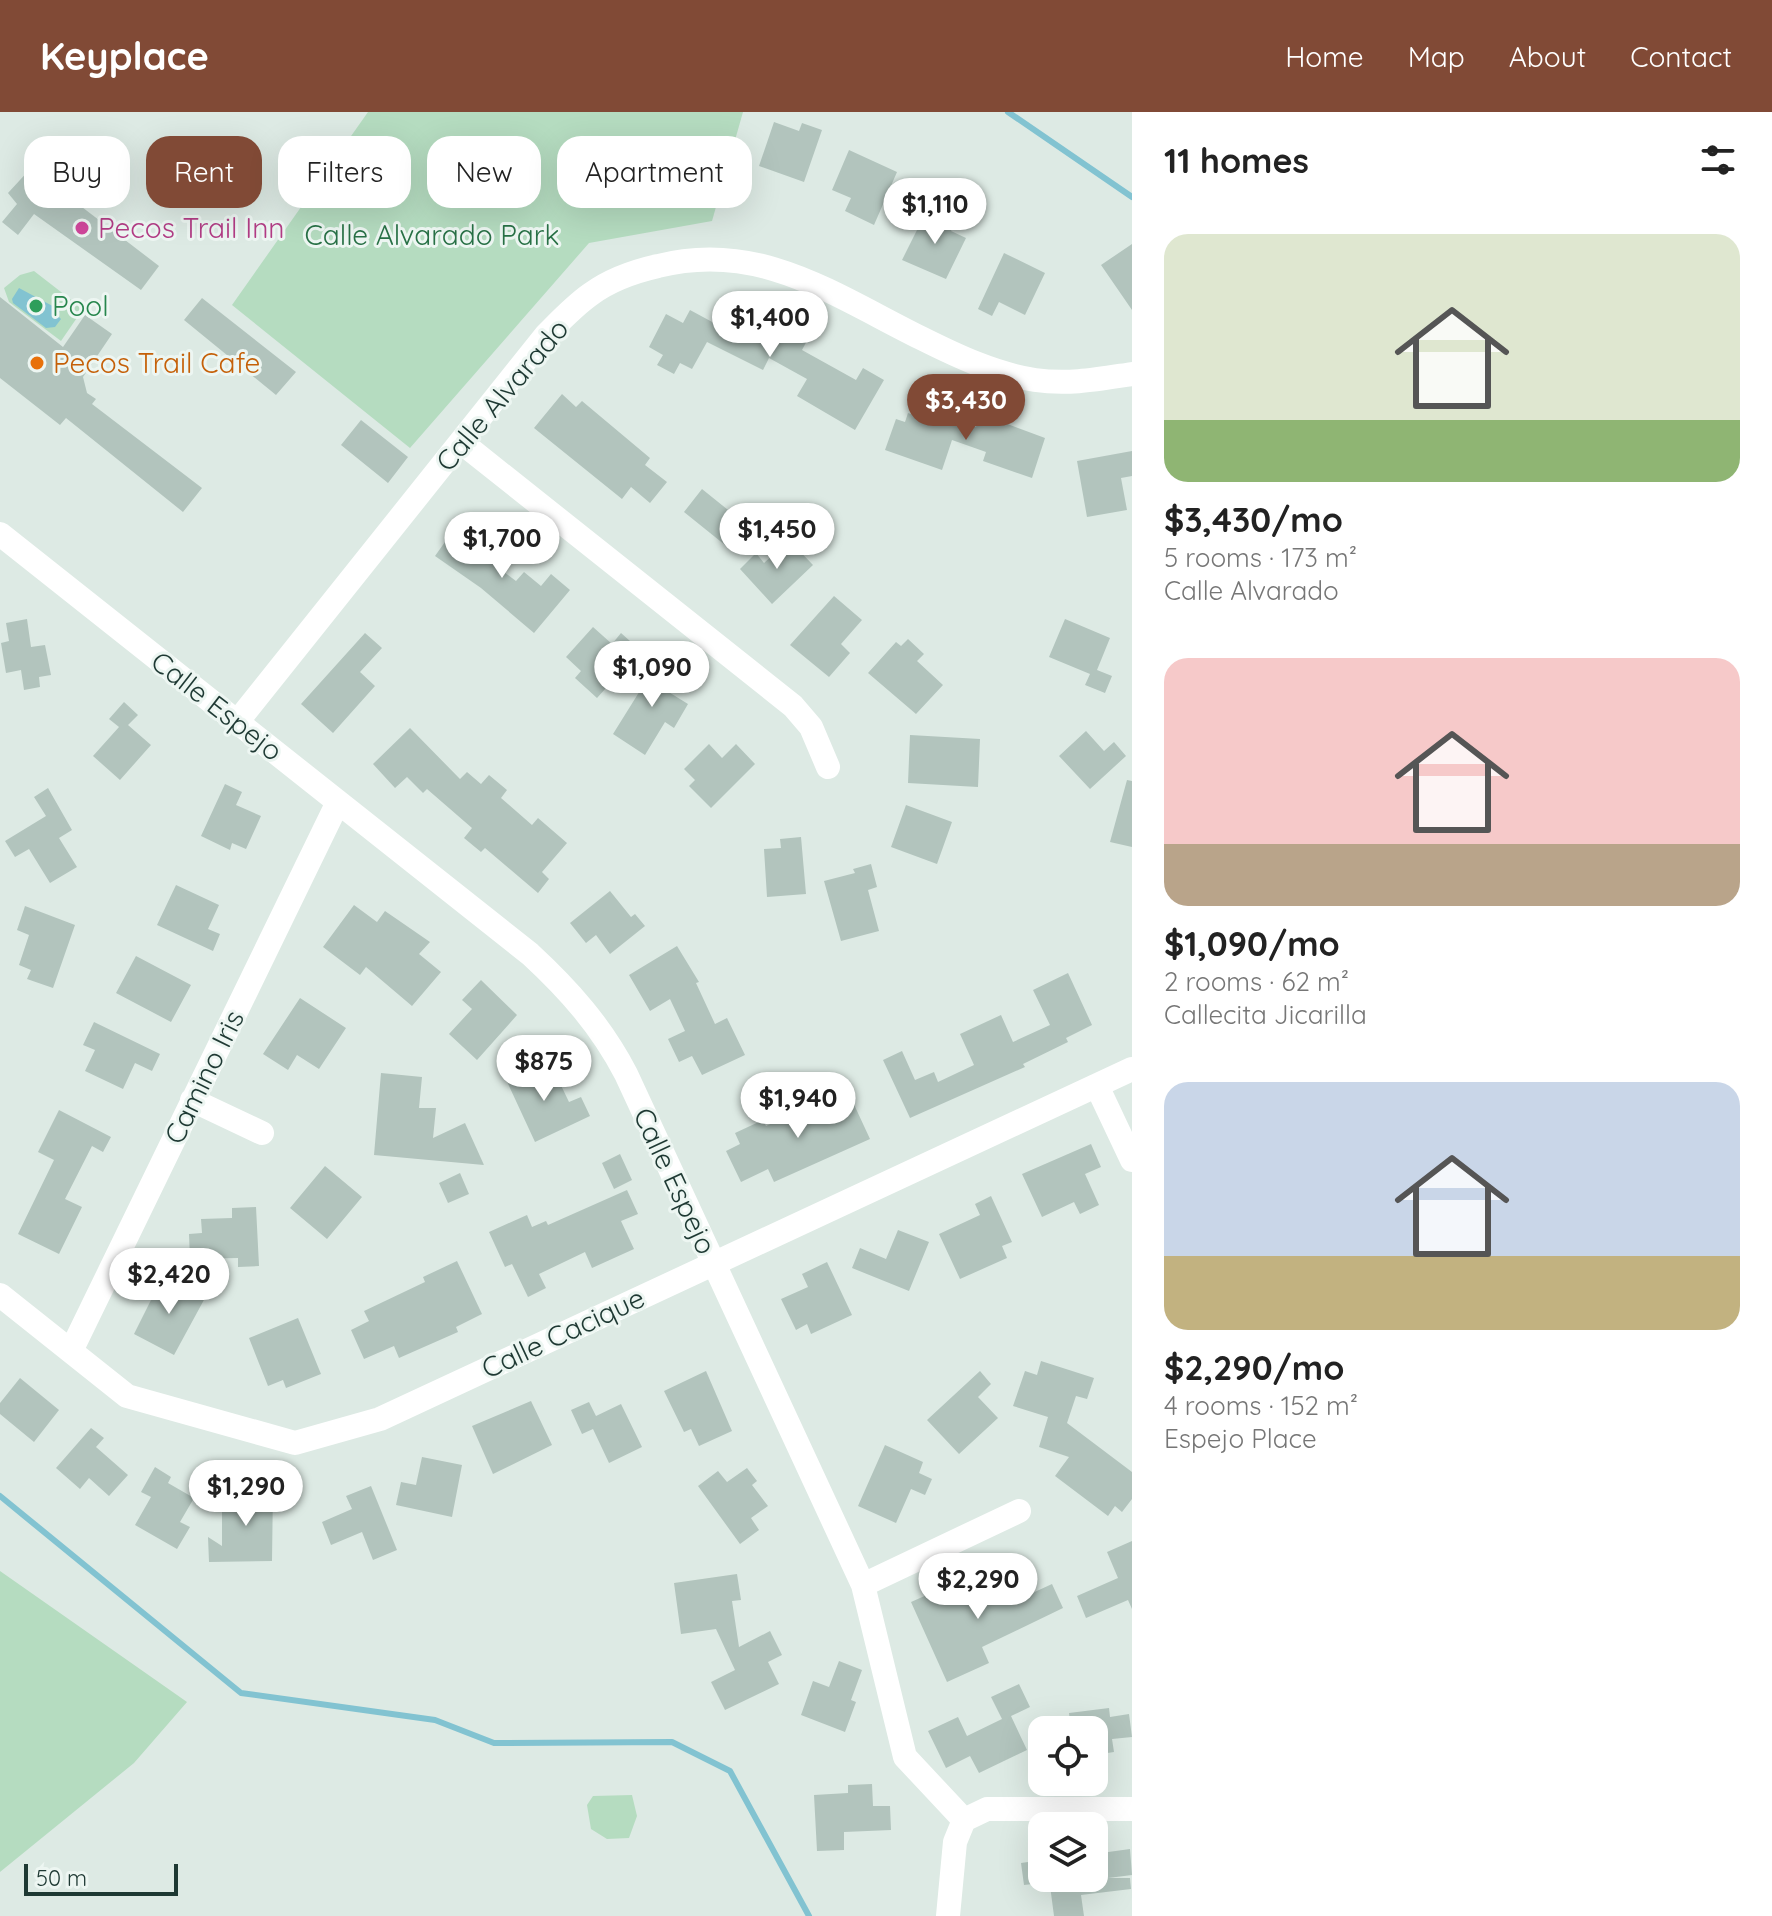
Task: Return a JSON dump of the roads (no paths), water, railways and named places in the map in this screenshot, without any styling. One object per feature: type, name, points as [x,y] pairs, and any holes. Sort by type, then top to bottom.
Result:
[{"type":"street","name":"Calle Alvarado","points":[[237,722],[546,335],[592,293],[638,271],[688,258],[732,259],[779,268],[957,356],[1002,373],[1074,384],[1132,374]]},
{"type":"street","points":[[461,442],[793,706],[811,727],[828,767]]},
{"type":"street","name":"Calle Espejo","points":[[3,544],[237,722],[530,954],[583,1006],[626,1074],[863,1585],[905,1757],[964,1820]]},
{"type":"street","name":"Camino Iris","points":[[71,1351],[338,802]]},
{"type":"street","name":"Calle Cacique","points":[[0,1295],[127,1396],[295,1443],[380,1419],[1132,1069]]},
{"type":"street","points":[[1097,1086],[1132,1160]]},
{"type":"street","points":[[192,1100],[262,1133]]},
{"type":"street","points":[[863,1585],[1019,1511]]},
{"type":"street","points":[[948,1916],[955,1842],[964,1820],[987,1809],[1132,1809]]},
{"type":"water","name":"Pool","points":[[19,288],[60,310],[58,316],[61,319],[55,327],[46,328],[13,303],[12,299]]},
{"type":"waterway","points":[[1008,112],[1132,197]]},
{"type":"waterway","points":[[0,1496],[241,1693],[435,1720],[494,1743],[672,1742],[730,1771],[809,1916]]},
{"type":"place","name":"Pecos Trail Inn","points":[[82,228]]},
{"type":"place","name":"Pool","points":[[36,306]]},
{"type":"place","name":"Pecos Trail Cafe","points":[[37,363]]},
{"type":"park label","name":"Calle Alvarado Park","points":[[432,235]]}]
